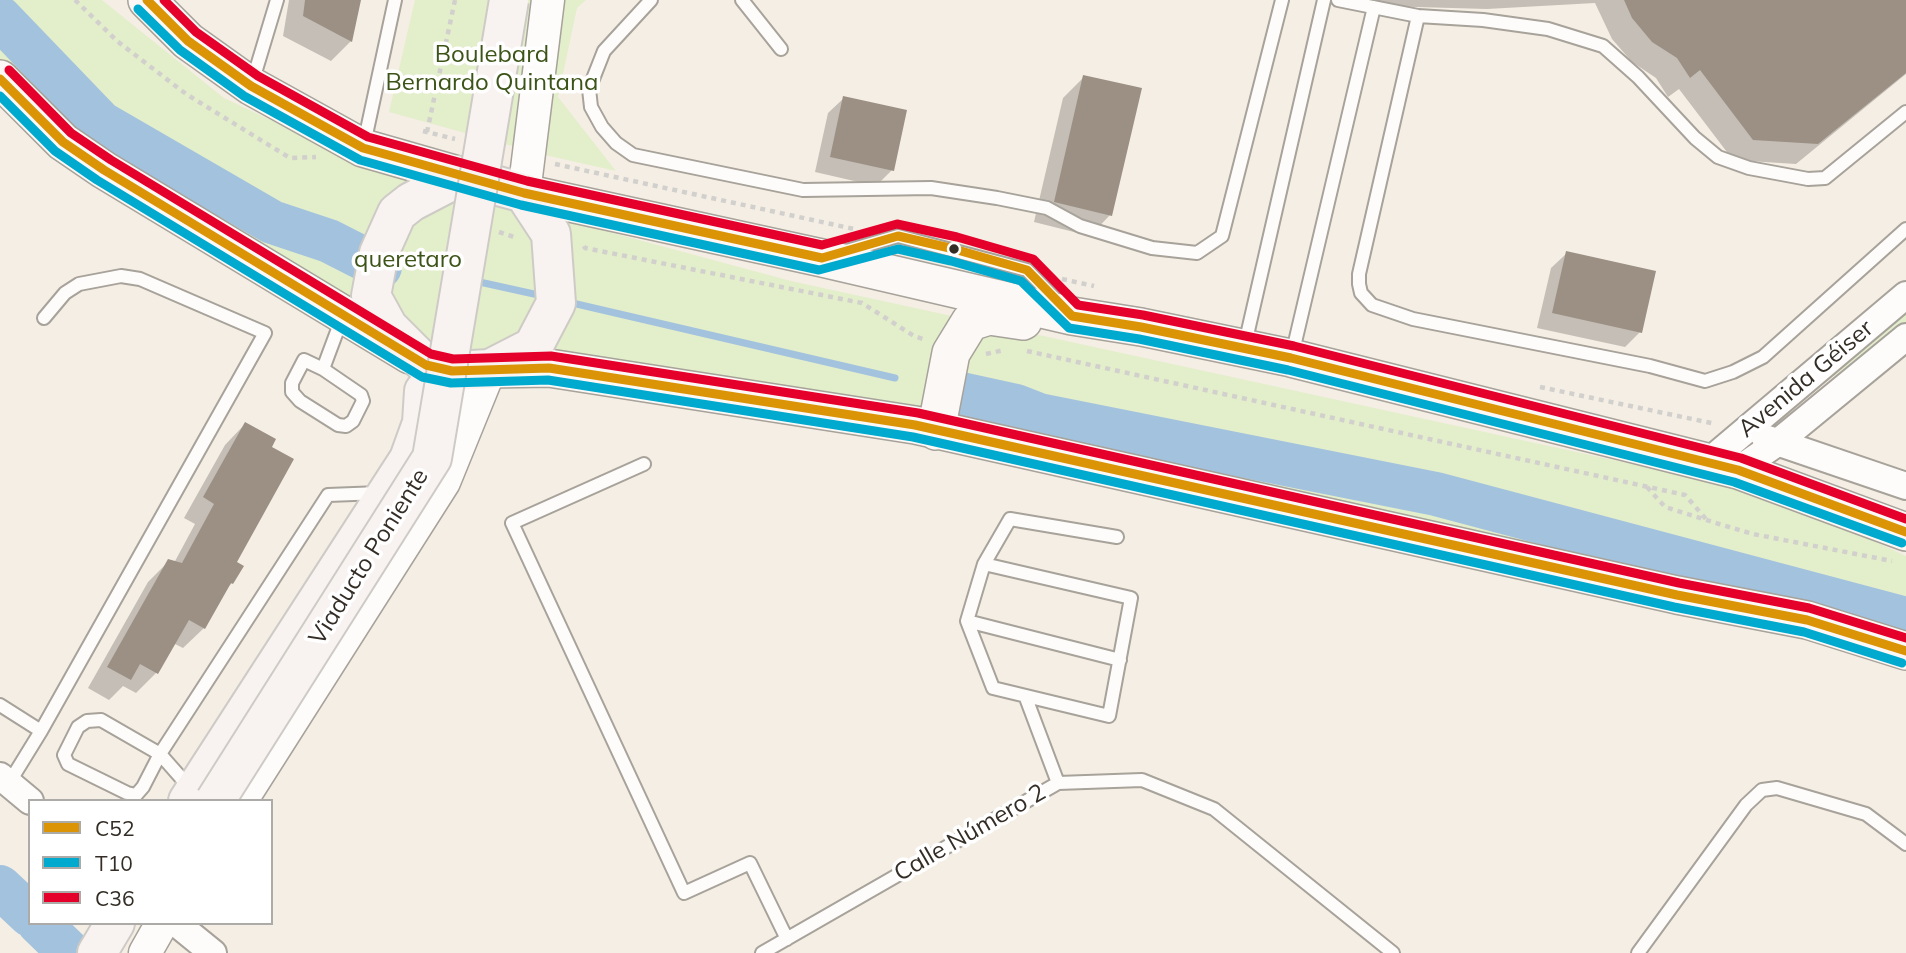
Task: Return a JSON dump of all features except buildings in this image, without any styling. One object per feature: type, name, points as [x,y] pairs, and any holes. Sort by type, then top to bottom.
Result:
[{"type":"main road","points":[[147,0],[188,41],[251,86],[363,148],[463,159],[822,258],[1072,316],[1141,327],[1291,358],[1722,467],[1900,547]]},
{"type":"main road","points":[[199,798],[409,459],[422,423],[426,365],[388,327],[371,296],[379,253],[397,213],[463,159],[490,0]]},
{"type":"main road","name":"Viaducto Poniente","points":[[199,798],[432,458],[509,0]]},
{"type":"main road","points":[[0,79],[64,142],[104,170],[426,365],[452,372],[549,368],[937,423],[1677,595],[1807,620],[1906,651]]},
{"type":"main road","points":[[490,369],[533,347],[556,303],[551,234],[526,175]]},
{"type":"main road","points":[[937,423],[951,353],[970,322],[989,316],[1107,339],[1141,327]]},
{"type":"main road","points":[[97,953],[114,925]]},
{"type":"main road","points":[[127,953],[157,931]]},
{"type":"street","points":[[526,175],[548,0]]},
{"type":"street","name":"Avenida Géiser","points":[[1722,467],[1738,428],[1906,295]]},
{"type":"street","name":"Avenida Géiser","points":[[1722,467],[1777,443],[1906,337]]},
{"type":"street","points":[[242,799],[444,482],[490,369]]},
{"type":"street","points":[[1738,428],[1906,486]]},
{"type":"street","points":[[4,780],[28,799]]},
{"type":"street","points":[[157,931],[213,953]]},
{"type":"lane","points":[[251,86],[277,0]]},
{"type":"lane","points":[[363,148],[395,0]]},
{"type":"lane","points":[[651,0],[604,51],[589,89],[591,107],[602,127],[616,143],[633,155],[803,190],[931,188],[997,198],[1046,208],[1080,226],[1152,248],[1197,253],[1222,236],[1282,0]]},
{"type":"lane","points":[[742,0],[781,49]]},
{"type":"lane","points":[[1244,348],[1324,0]]},
{"type":"lane","points":[[1339,0],[1419,16],[1483,20],[1548,29],[1603,46],[1638,77],[1695,138],[1718,157],[1749,168],[1808,179],[1825,178],[1906,112]]},
{"type":"lane","points":[[1291,358],[1374,7]]},
{"type":"lane","points":[[1419,16],[1359,284],[1361,293],[1372,304],[1413,319],[1650,366],[1704,381],[1733,372],[1763,357],[1906,229]]},
{"type":"lane","points":[[4,780],[41,731],[265,333],[140,279],[121,276],[79,284],[65,293],[44,318]]},
{"type":"lane","points":[[323,369],[343,315]]},
{"type":"lane","points":[[304,360],[323,369],[356,390],[363,401],[354,421],[346,426],[338,425],[300,401],[292,392],[292,383],[304,360]]},
{"type":"lane","points":[[644,464],[512,523],[684,893],[750,863],[787,939]]},
{"type":"lane","points":[[199,798],[160,754],[101,720],[87,721],[78,727],[64,755],[68,764],[136,795],[160,754],[328,495],[387,492]]},
{"type":"lane","points":[[984,564],[1131,598],[1109,716],[993,688],[967,621],[984,564],[1010,519],[1117,537]]},
{"type":"lane","points":[[967,621],[1120,660]]},
{"type":"lane","points":[[1026,698],[1058,783]]},
{"type":"lane","points":[[0,705],[41,731]]},
{"type":"lane","name":"Calle Número 2","points":[[762,953],[1058,783],[1142,780],[1214,809],[1393,953]]},
{"type":"lane","points":[[1639,953],[1746,805],[1762,790],[1777,788],[1866,814],[1906,844]]},
{"type":"path","points":[[427,132],[455,0]]},
{"type":"path","points":[[417,130],[427,132],[463,159]]},
{"type":"path","points":[[526,175],[865,231]]},
{"type":"path","points":[[1058,278],[1099,288]]},
{"type":"path","points":[[1539,387],[1738,428]]},
{"type":"path","points":[[1646,486],[1665,507],[1753,534],[1900,547]]},
{"type":"green space","name":"queretaro","points":[[0,0],[102,0],[224,98],[372,168],[791,281],[1774,495],[1906,556],[1906,658],[1136,475],[378,336],[0,81]]},
{"type":"green space","name":"Boulebard Bernardo Quintana","points":[[415,0],[586,0],[577,8],[558,97],[616,171],[545,155],[389,112]]},
{"type":"green space","points":[[1906,304],[1906,326],[1840,382],[1827,370]]},
{"type":"waterway","points":[[0,18],[101,123],[272,222],[329,241],[380,267]]},
{"type":"waterway","points":[[475,281],[543,296]]},
{"type":"waterway","points":[[568,302],[895,378]]},
{"type":"waterway","points":[[961,394],[1016,406],[1039,415],[1436,494],[1906,619]]},
{"type":"waterway","points":[[0,887],[28,913]]},
{"type":"waterway","points":[[41,925],[70,953]]},
{"type":"transit line","name":"C52","points":[[147,0],[188,41],[251,86],[363,148],[524,193],[822,258],[898,236],[954,249],[1027,270],[1072,316],[1141,327],[1291,358],[1738,470],[1906,532]]},
{"type":"transit line","name":"C36","points":[[164,0],[196,32],[258,76],[368,137],[527,181],[822,245],[897,224],[957,237],[1033,259],[1078,305],[1143,315],[1294,346],[1741,458],[1906,519]]},
{"type":"transit line","name":"T10","points":[[138,9],[180,50],[244,96],[360,160],[521,205],[819,270],[898,249],[951,261],[1021,281],[1069,328],[1139,339],[1288,370],[1734,482],[1902,543]]},
{"type":"transit line","name":"C36","points":[[9,70],[71,133],[111,160],[431,354],[453,359],[551,356],[918,413],[1679,583],[1809,608],[1906,638]]},
{"type":"transit line","name":"C52","points":[[0,79],[63,142],[104,170],[426,365],[452,371],[549,368],[915,425],[1677,595],[1807,620],[1906,651]]},
{"type":"transit line","name":"T10","points":[[0,96],[55,151],[97,180],[422,377],[451,383],[548,380],[913,437],[1674,607],[1804,632],[1902,663]]}]
